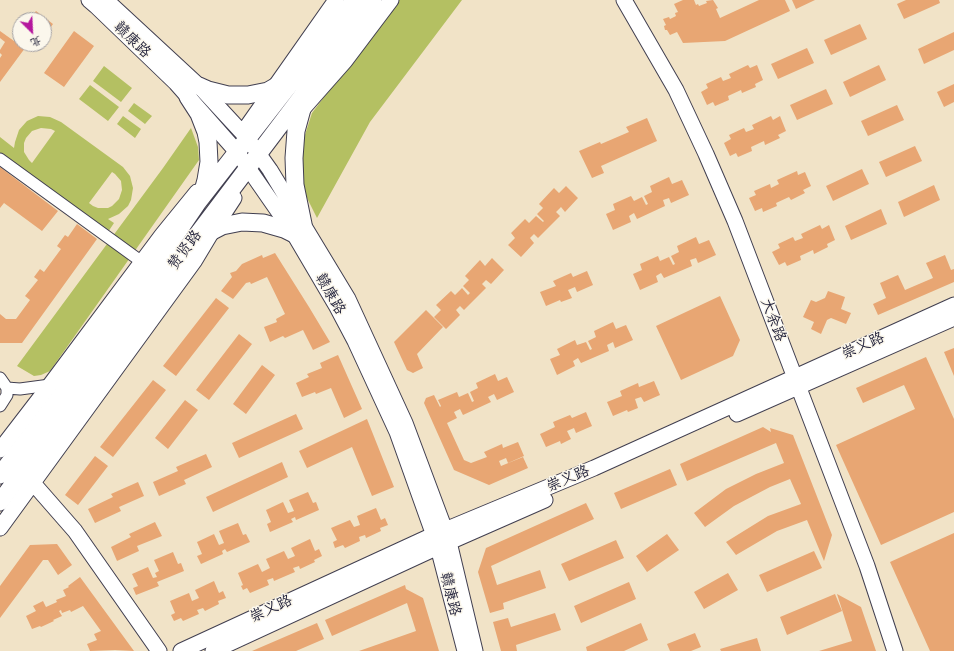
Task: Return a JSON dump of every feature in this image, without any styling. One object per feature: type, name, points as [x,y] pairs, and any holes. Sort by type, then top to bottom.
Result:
[{"type":"main road","name":"赣康路","points":[[89,0],[170,77],[194,91],[235,149],[255,163],[270,170],[298,229],[348,299],[406,423],[475,651]]},
{"type":"main road","name":"赣康路","points":[[106,0],[194,91],[245,136],[255,163]]},
{"type":"main road","points":[[245,136],[274,88],[336,0]]},
{"type":"main road","name":"赞贤路","points":[[0,475],[62,393],[164,252],[235,149],[325,39],[354,0]]},
{"type":"main road","name":"赞贤路","points":[[0,502],[188,247],[255,163],[373,0]]},
{"type":"main road","points":[[0,528],[195,260],[255,163],[345,62],[391,0]]},
{"type":"main road","name":"大余路","points":[[624,0],[676,90],[735,221],[867,566],[895,651]]},
{"type":"main road","points":[[198,202],[206,180],[209,152],[206,132],[199,114],[194,91],[238,96],[258,94],[286,82],[301,69]]},
{"type":"main road","points":[[188,247],[195,240],[213,230],[231,224],[253,222],[298,229],[294,159],[296,131],[308,90],[321,71]]},
{"type":"main road","points":[[0,450],[162,235],[206,180],[235,149]]},
{"type":"main road","name":"崇义路","points":[[797,382],[954,305]]},
{"type":"main road","name":"崇义路","points":[[181,651],[441,538],[594,468],[797,382],[954,318]]},
{"type":"main road","points":[[33,484],[75,531],[159,651]]},
{"type":"main road","name":"赣康路","points":[[441,538],[465,651]]},
{"type":"main road","name":"崇义路","points":[[213,651],[441,538]]},
{"type":"street","points":[[0,159],[142,262]]},
{"type":"street","points":[[0,378],[7,388],[7,395],[0,406]]},
{"type":"street","points":[[7,388],[20,389],[50,385]]},
{"type":"green space","points":[[397,0],[462,0],[370,122],[317,218],[303,190],[303,141],[312,113]]},
{"type":"green space","points":[[104,66],[132,88],[121,102],[93,81]]},
{"type":"green space","points":[[90,85],[119,107],[108,121],[79,99]]},
{"type":"green space","points":[[134,103],[152,116],[145,124],[128,111]]},
{"type":"green space","points":[[38,116],[50,117],[61,122],[123,167],[130,176],[133,188],[131,200],[128,206],[119,214],[108,219],[114,223],[108,232],[0,153],[0,137],[14,148],[19,130],[27,121]],"holes":[[[41,128],[55,131],[32,163],[24,152],[24,143],[32,131]],[[112,172],[121,181],[122,190],[119,199],[108,208],[98,208],[93,206],[89,203]]]},
{"type":"green space","points":[[123,116],[141,129],[135,138],[117,124]]},
{"type":"green space","points":[[191,128],[198,147],[199,160],[50,371],[34,376],[17,366],[163,168]]},
{"type":"building","points":[[683,0],[694,0],[696,5],[698,4],[699,6],[707,3],[706,1],[713,0],[718,8],[716,9],[720,18],[759,0],[785,0],[790,11],[725,41],[683,43],[677,32],[670,35],[667,30],[665,30],[664,26],[666,25],[663,19],[669,17],[670,19],[676,16],[675,13],[678,12],[674,4]]},
{"type":"building","points":[[792,0],[815,0],[796,9]]},
{"type":"building","points":[[906,0],[939,0],[940,3],[904,19],[897,4]]},
{"type":"building","points":[[860,24],[867,39],[831,55],[824,40]]},
{"type":"building","points":[[0,31],[12,40],[12,52],[22,52],[0,82],[0,58],[2,55],[0,50],[5,42],[0,38]]},
{"type":"building","points":[[74,31],[94,46],[64,87],[44,73]]},
{"type":"building","points":[[954,32],[954,50],[924,64],[918,49]]},
{"type":"building","points":[[807,48],[814,63],[778,79],[771,64]]},
{"type":"building","points":[[748,65],[750,68],[757,65],[763,80],[755,84],[756,87],[742,93],[741,90],[728,96],[729,100],[715,106],[713,102],[707,105],[701,92],[708,88],[706,84],[721,77],[723,81],[731,78],[729,74]]},
{"type":"building","points":[[879,65],[886,80],[850,97],[843,82]]},
{"type":"building","points":[[954,84],[954,102],[944,107],[937,92]]},
{"type":"building","points":[[826,89],[833,104],[797,120],[790,105]]},
{"type":"building","points":[[897,105],[904,120],[868,136],[861,121]]},
{"type":"building","points":[[771,116],[773,120],[780,116],[786,131],[778,135],[780,138],[765,145],[764,141],[751,147],[752,151],[738,157],[736,153],[730,156],[724,143],[731,139],[729,135],[744,128],[746,132],[754,129],[752,125]]},
{"type":"building","points":[[647,118],[657,141],[601,166],[604,173],[592,178],[579,151],[600,142],[601,144],[629,132],[626,127]]},
{"type":"building","points":[[915,146],[922,161],[886,177],[879,162]]},
{"type":"building","points":[[0,167],[58,211],[42,231],[4,203],[0,208]]},
{"type":"building","points":[[862,169],[869,184],[833,201],[826,186]]},
{"type":"building","points":[[797,171],[798,175],[805,172],[811,186],[803,190],[805,193],[791,200],[789,197],[776,203],[777,206],[763,212],[762,208],[755,211],[749,198],[756,195],[754,191],[770,184],[771,188],[779,184],[777,180]]},
{"type":"building","points":[[669,177],[672,184],[682,180],[689,195],[671,203],[669,198],[663,200],[665,206],[637,219],[634,213],[629,216],[631,222],[613,230],[606,214],[615,210],[613,204],[631,196],[634,201],[642,197],[646,205],[648,204],[644,196],[652,192],[650,186]]},
{"type":"building","points":[[934,185],[940,200],[904,217],[898,202]]},
{"type":"building","points":[[566,186],[578,198],[565,212],[561,207],[556,212],[560,216],[538,238],[534,234],[530,238],[534,243],[521,257],[508,245],[515,238],[511,233],[525,219],[529,223],[536,216],[543,222],[544,221],[537,214],[543,208],[539,204],[554,188],[559,193]]},
{"type":"building","points":[[881,209],[887,224],[851,240],[845,226]]},
{"type":"building","points":[[77,224],[97,239],[22,343],[0,343],[0,314],[6,319],[16,319],[30,300],[25,296],[38,280],[34,277],[40,269],[44,272],[61,249],[57,246],[65,235],[68,237]]},
{"type":"building","points":[[820,225],[822,229],[829,225],[835,240],[827,244],[828,247],[814,254],[813,250],[800,256],[801,260],[787,266],[785,262],[779,265],[772,252],[780,248],[778,244],[793,237],[795,241],[803,238],[801,234]]},
{"type":"building","points":[[696,237],[699,244],[709,240],[716,255],[698,263],[696,258],[690,260],[692,266],[664,278],[661,273],[656,276],[658,282],[640,290],[633,274],[642,270],[640,264],[658,256],[660,261],[669,257],[673,265],[675,264],[671,256],[679,252],[677,246]]},
{"type":"building","points":[[275,253],[330,342],[313,350],[303,330],[285,338],[283,336],[270,342],[264,327],[277,322],[276,319],[285,314],[267,277],[251,284],[250,282],[246,283],[233,299],[221,291],[232,277],[230,273],[236,271],[242,264],[262,255],[263,258]]},
{"type":"building","points":[[945,255],[951,270],[954,269],[954,282],[878,315],[873,304],[886,298],[880,283],[898,275],[905,290],[933,278],[926,263]]},
{"type":"building","points":[[492,258],[504,270],[491,284],[486,280],[482,284],[486,288],[464,310],[460,306],[456,310],[460,315],[446,329],[434,317],[441,310],[436,305],[451,291],[455,295],[462,288],[468,295],[470,293],[463,286],[469,280],[465,276],[480,260],[485,266]]},
{"type":"building","points":[[587,271],[593,285],[577,292],[575,287],[568,290],[572,298],[561,302],[560,300],[546,306],[540,292],[556,286],[553,281],[571,273],[573,277]]},
{"type":"building","points":[[828,291],[845,297],[841,309],[851,313],[846,324],[831,318],[827,320],[821,334],[811,329],[814,322],[803,317],[811,300],[816,302],[825,298]]},
{"type":"building","points":[[720,296],[740,340],[733,356],[681,380],[656,326]]},
{"type":"building","points":[[216,298],[229,308],[176,376],[163,366]]},
{"type":"building","points":[[426,310],[443,327],[417,354],[423,368],[413,373],[407,370],[394,342]]},
{"type":"building","points":[[613,322],[616,329],[626,325],[633,340],[615,348],[613,342],[607,345],[609,351],[581,363],[578,358],[573,361],[575,366],[557,375],[550,359],[560,355],[557,349],[575,340],[577,345],[586,342],[590,350],[592,349],[588,341],[596,337],[594,331]]},
{"type":"building","points":[[239,334],[252,344],[209,400],[196,390]]},
{"type":"building","points":[[954,348],[954,376],[944,352]]},
{"type":"building","points":[[338,355],[362,409],[344,418],[331,388],[316,394],[315,392],[302,397],[296,383],[309,377],[307,374],[322,368],[320,363]]},
{"type":"building","points":[[926,357],[954,419],[954,512],[881,545],[836,445],[915,409],[904,385],[863,403],[856,388]]},
{"type":"building","points":[[262,365],[275,375],[246,414],[233,404]]},
{"type":"building","points":[[495,374],[498,381],[507,377],[514,392],[497,400],[494,394],[488,397],[491,402],[463,415],[460,409],[454,412],[457,418],[447,423],[464,460],[471,463],[487,457],[484,452],[502,444],[503,448],[518,442],[524,456],[508,463],[506,458],[499,461],[501,466],[523,457],[528,468],[489,485],[454,470],[424,403],[426,398],[434,395],[440,407],[441,406],[438,400],[457,392],[459,397],[468,393],[472,402],[474,401],[470,392],[478,388],[476,383]]},
{"type":"building","points":[[153,380],[166,390],[113,457],[100,447]]},
{"type":"building","points":[[654,381],[660,395],[644,402],[641,397],[635,399],[638,408],[628,412],[627,410],[613,416],[607,402],[622,396],[620,391],[638,383],[639,387]]},
{"type":"building","points":[[185,400],[198,410],[168,449],[155,438]]},
{"type":"building","points":[[586,412],[592,426],[576,433],[574,428],[567,431],[571,439],[561,444],[560,441],[546,447],[540,434],[555,427],[553,422],[570,415],[572,418]]},
{"type":"building","points":[[296,414],[303,429],[239,458],[232,443]]},
{"type":"building","points":[[367,419],[394,487],[372,496],[352,447],[307,468],[299,451]]},
{"type":"building","points":[[763,427],[771,432],[770,428],[793,435],[832,535],[824,561],[807,520],[777,531],[736,555],[726,542],[768,516],[801,504],[790,479],[770,487],[734,506],[705,527],[694,513],[726,489],[756,474],[784,463],[776,443],[687,481],[680,464]]},
{"type":"building","points":[[206,454],[212,467],[184,480],[186,484],[159,496],[153,482],[178,471],[176,467]]},
{"type":"building","points":[[95,456],[108,466],[78,505],[65,495]]},
{"type":"building","points":[[282,462],[288,477],[213,512],[206,497]]},
{"type":"building","points":[[670,469],[677,485],[621,509],[614,493]]},
{"type":"building","points":[[138,482],[144,496],[119,507],[121,511],[95,523],[88,509],[113,497],[111,494]]},
{"type":"building","points":[[308,492],[313,503],[316,502],[319,510],[296,520],[295,517],[291,519],[293,522],[270,532],[267,524],[271,522],[266,510],[283,502],[288,513],[294,511],[289,500]]},
{"type":"building","points":[[586,503],[594,519],[491,566],[497,585],[540,570],[546,588],[503,603],[504,609],[490,613],[478,572],[486,548]]},
{"type":"building","points":[[376,508],[381,520],[385,518],[388,525],[380,528],[381,531],[366,538],[365,535],[359,537],[360,541],[345,548],[343,545],[335,548],[333,542],[337,540],[331,528],[350,520],[354,527],[360,525],[357,516]]},
{"type":"building","points":[[155,522],[162,536],[137,546],[139,551],[117,561],[111,547],[131,537],[129,534]]},
{"type":"building","points":[[238,523],[243,535],[246,534],[250,542],[227,552],[225,549],[222,551],[223,554],[201,564],[197,556],[202,554],[197,542],[214,534],[219,545],[224,543],[219,531]]},
{"type":"building","points":[[954,533],[954,651],[930,651],[890,562]]},
{"type":"building","points":[[667,534],[679,550],[647,572],[636,556]]},
{"type":"building","points":[[310,539],[315,551],[319,549],[322,556],[314,560],[315,562],[300,569],[299,566],[293,568],[295,572],[274,581],[273,578],[267,580],[269,585],[250,593],[247,588],[243,590],[241,586],[243,585],[238,573],[258,564],[262,572],[270,568],[266,559],[284,551],[288,559],[295,556],[291,548]]},
{"type":"building","points":[[616,540],[624,558],[569,581],[561,564]]},
{"type":"building","points":[[57,544],[72,565],[58,575],[48,560],[43,560],[0,618],[0,586],[30,545]]},
{"type":"building","points":[[814,551],[822,568],[767,592],[759,575]]},
{"type":"building","points":[[173,552],[178,564],[181,563],[184,571],[157,582],[159,586],[136,595],[133,588],[138,586],[132,574],[148,567],[153,578],[157,577],[155,573],[159,571],[154,560]]},
{"type":"building","points":[[728,573],[738,590],[704,609],[694,592]]},
{"type":"building","points":[[80,577],[134,651],[90,651],[87,644],[97,640],[94,634],[101,631],[83,606],[71,612],[70,610],[62,613],[61,610],[59,611],[62,616],[41,627],[32,629],[26,616],[36,611],[33,606],[43,601],[46,607],[57,602],[56,600],[66,596],[63,590],[69,587],[68,586]]},
{"type":"building","points":[[214,581],[219,593],[223,591],[226,598],[218,601],[219,604],[205,611],[203,608],[197,610],[199,614],[183,621],[181,618],[174,621],[171,615],[175,613],[170,601],[189,593],[192,601],[199,598],[195,590]]},
{"type":"building","points":[[629,582],[636,599],[581,623],[574,606]]},
{"type":"building","points":[[405,585],[406,589],[423,598],[439,651],[359,651],[416,631],[407,603],[332,636],[325,620]]},
{"type":"building","points":[[835,594],[842,611],[787,635],[780,617]]},
{"type":"building","points":[[837,594],[861,607],[876,651],[819,651],[852,641]]},
{"type":"building","points":[[555,613],[561,630],[516,645],[517,651],[501,651],[493,622],[508,618],[511,627]]},
{"type":"building","points":[[317,623],[324,639],[296,651],[252,651]]},
{"type":"building","points":[[641,623],[648,640],[624,651],[587,651],[586,647]]},
{"type":"building","points":[[695,633],[701,647],[691,651],[670,651],[667,644]]},
{"type":"building","points":[[757,638],[761,651],[721,651],[720,649]]}]
